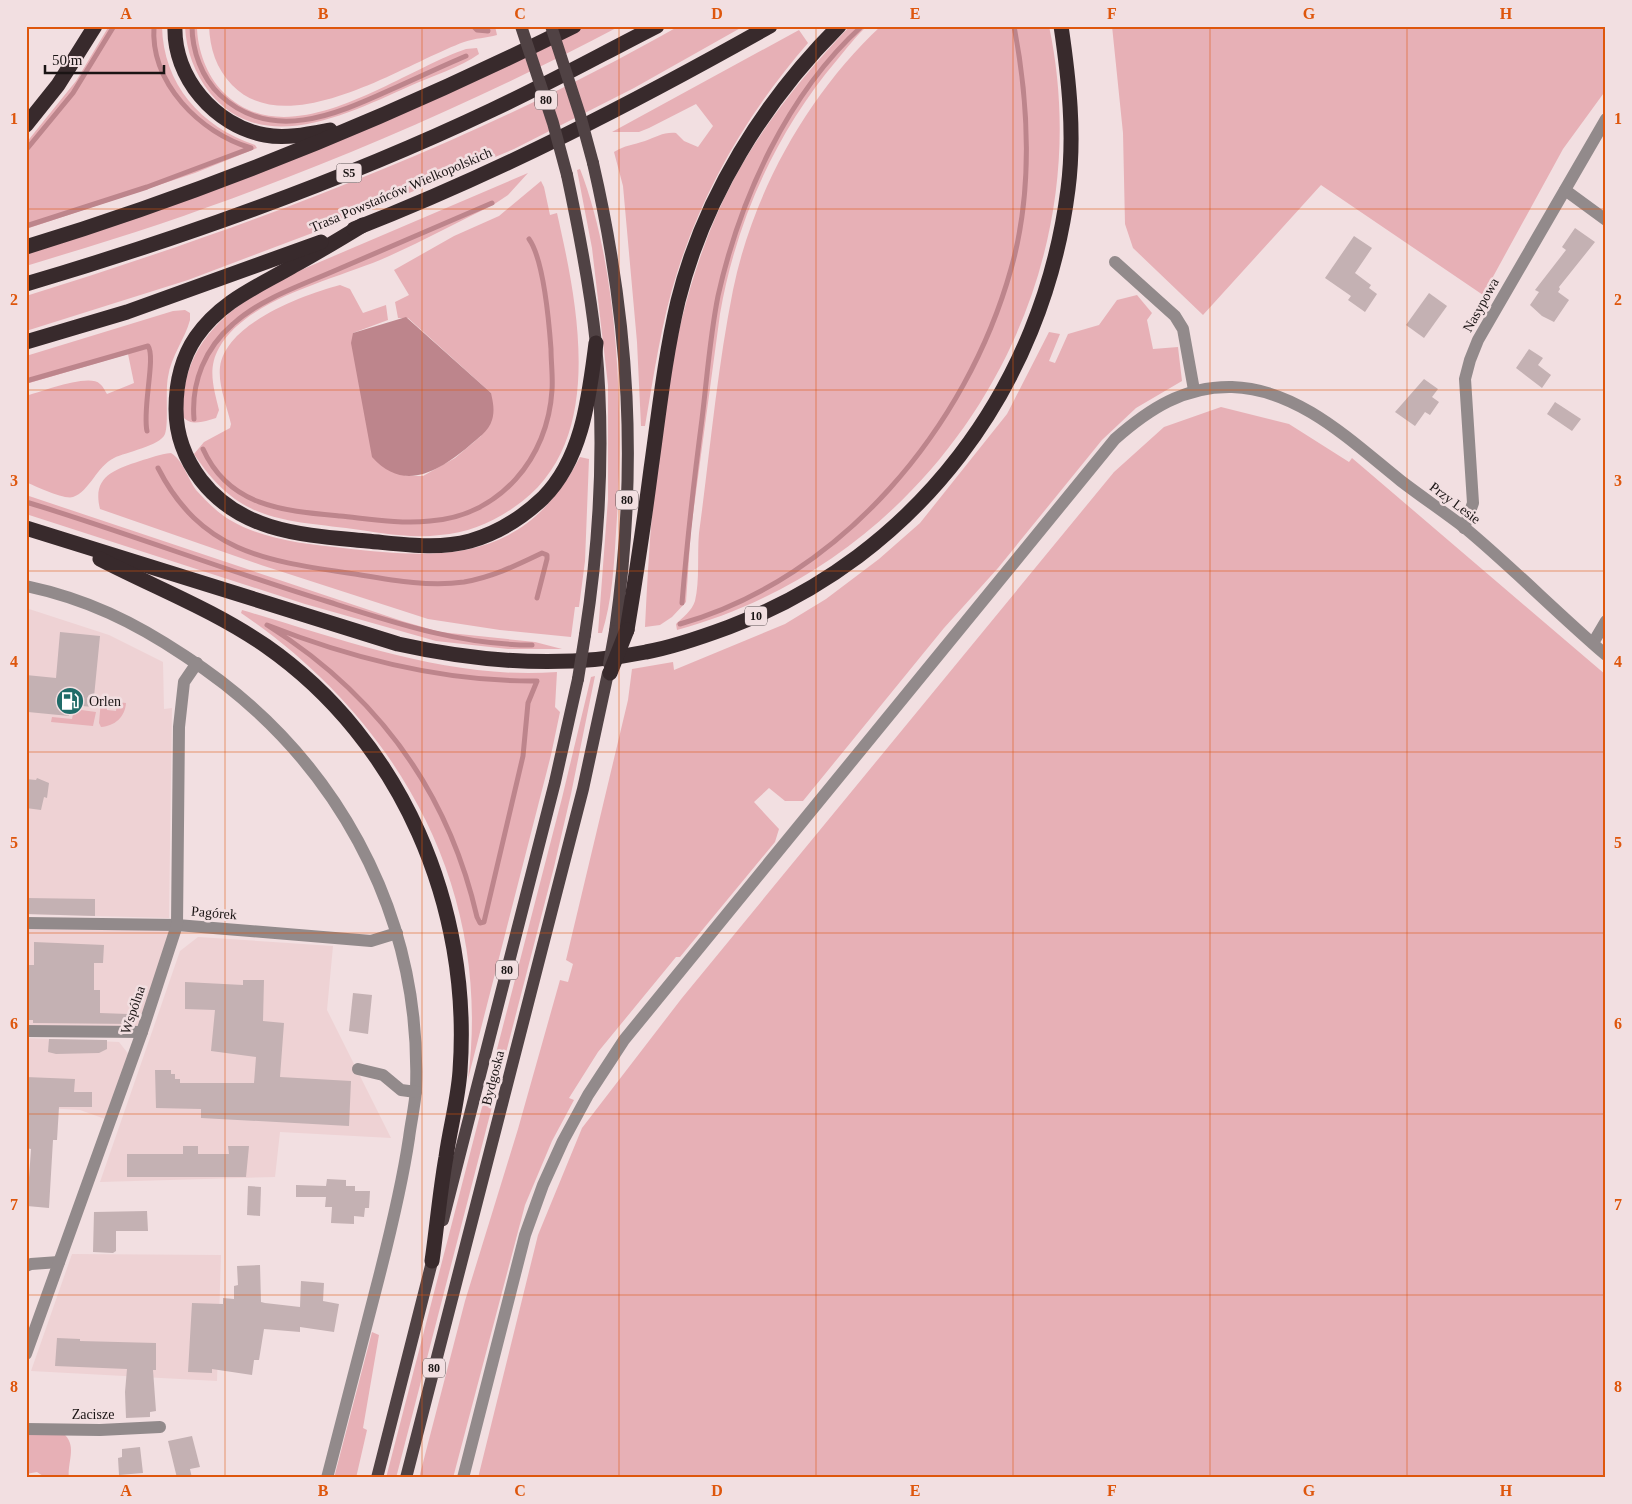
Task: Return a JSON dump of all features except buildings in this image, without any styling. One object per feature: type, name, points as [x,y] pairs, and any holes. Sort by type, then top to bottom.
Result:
[{"type":"highway","points":[[26,125],[58,85],[95,26]]},
{"type":"highway","points":[[175,26],[179,58],[188,79],[200,97],[228,121],[265,135],[284,136],[353,126]]},
{"type":"highway","points":[[26,247],[188,194],[284,158],[353,126],[428,96],[574,26]]},
{"type":"highway","name":"S5","points":[[26,284],[115,258],[222,221],[345,174],[492,110],[657,26]]},
{"type":"highway","name":"Trasa Powstańców Wielkopolskich","points":[[26,342],[127,312],[240,273],[363,225],[513,161],[678,77],[770,26]]},
{"type":"highway","points":[[608,677],[640,556],[661,388],[678,300],[692,256],[715,200],[744,146],[790,80],[839,26]]},
{"type":"highway","name":"10","points":[[26,528],[398,644],[448,655],[502,662],[560,662],[646,652],[699,638],[802,594],[847,565],[881,538],[938,483],[976,436],[1007,386],[1025,347],[1044,300],[1058,246],[1069,188],[1070,97],[1061,26]]},
{"type":"highway","points":[[363,225],[291,268],[244,292],[210,320],[196,337],[184,358],[176,384],[176,421],[184,448],[193,469],[210,491],[228,508],[253,521],[282,530],[321,537],[421,546],[471,541],[497,531],[518,519],[544,496],[566,465],[579,436],[588,402],[596,343]]},
{"type":"highway","points":[[63,540],[208,610],[266,646],[308,679],[342,713],[369,747],[391,778],[412,816],[433,863],[447,914],[456,961],[462,1015],[460,1071],[432,1261]]},
{"type":"main road","name":"80","points":[[377,1478],[555,782],[578,679],[595,562],[599,503],[600,409],[596,343],[581,242],[567,176],[553,123],[521,26]]},
{"type":"main road","name":"80","points":[[551,26],[580,115],[609,234],[626,368],[628,405],[627,520],[621,631]]},
{"type":"main road","name":"Bydgoska","points":[[406,1478],[583,789],[608,677]]},
{"type":"street","name":"Nasypowa","points":[[1464,528],[1473,503],[1466,371],[1478,340],[1606,119]]},
{"type":"street","points":[[1565,190],[1606,220]]},
{"type":"street","points":[[1115,262],[1176,316],[1183,329],[1194,390]]},
{"type":"street","name":"Przy Lesie","points":[[463,1478],[525,1235],[543,1185],[562,1141],[588,1095],[624,1040],[1114,439],[1159,405],[1194,390],[1233,387],[1273,394],[1317,415],[1464,528],[1606,655]]},
{"type":"street","points":[[26,586],[98,606],[143,628],[229,686],[262,714],[295,748],[325,786],[357,836],[380,886],[397,933],[412,1013],[416,1092],[400,1198],[327,1478]]},
{"type":"street","points":[[1593,643],[1606,621]]},
{"type":"street","name":"Wspólna","points":[[26,1354],[142,1032],[177,925],[179,727],[184,682],[197,663]]},
{"type":"street","name":"Pagórek","points":[[26,924],[177,925],[371,940],[397,933]]},
{"type":"street","points":[[26,1031],[142,1032]]},
{"type":"street","points":[[358,1069],[383,1075],[401,1090],[416,1092]]},
{"type":"street","points":[[26,1266],[59,1262]]},
{"type":"street","name":"Zacisze","points":[[26,1429],[100,1430],[160,1427]]},
{"type":"shaded area","points":[[109,26],[162,26],[164,47],[169,67],[189,100],[202,115],[218,127],[255,145],[257,148],[195,173],[26,229],[26,143],[76,81]]},
{"type":"shaded area","points":[[185,26],[197,26],[197,35],[204,62],[217,86],[223,92],[250,110],[279,117],[311,114],[344,104],[466,49],[477,48],[479,54],[455,67],[360,108],[307,124],[280,126],[255,123],[231,112],[210,93],[192,62]]},
{"type":"shaded area","points":[[209,26],[495,26],[497,35],[464,42],[346,94],[314,103],[283,106],[256,101],[226,79],[215,58]]},
{"type":"shaded area","points":[[586,26],[620,26],[451,109],[336,158],[160,224],[26,266],[26,251],[469,84]]},
{"type":"shaded area","points":[[679,26],[744,26],[634,88],[514,149],[323,229],[188,280],[26,331],[26,296],[194,241],[360,179],[522,108]]},
{"type":"shaded area","points":[[850,26],[867,26],[815,88],[777,147],[748,212],[736,245],[720,314],[691,529],[686,602],[672,617],[660,625],[645,627],[652,514],[666,397],[677,340],[692,284],[710,230],[734,179],[772,118],[818,61]]},
{"type":"shaded area","points":[[881,26],[1049,26],[1060,125],[1051,222],[1024,315],[981,401],[923,478],[852,543],[770,595],[677,630],[676,624],[692,608],[697,593],[699,533],[722,350],[733,290],[742,253],[754,217],[769,181],[807,114],[830,82]]},
{"type":"shaded area","points":[[1112,26],[1606,26],[1606,90],[1563,149],[1483,295],[1321,185],[1203,315],[1133,248],[1125,224],[1123,133]]},
{"type":"shaded area","points":[[799,30],[808,43],[766,96],[731,151],[715,180],[688,241],[677,273],[658,349],[645,426],[641,426],[637,342],[623,186],[614,152],[625,146],[671,133],[676,133],[684,141],[698,147],[713,126],[696,104],[639,132],[612,132]]},
{"type":"shaded area","points":[[580,169],[604,254],[611,300],[619,396],[618,489],[614,558],[610,596],[602,633],[598,633],[608,499],[608,385],[592,248],[577,170]]},
{"type":"shaded area","points":[[528,173],[508,195],[493,205],[387,257],[295,292],[271,303],[250,316],[232,331],[215,356],[212,371],[219,410],[216,418],[194,423],[183,417],[184,389],[191,365],[202,344],[216,325],[234,309],[277,282],[301,270]]},
{"type":"shaded area","points":[[541,181],[550,215],[557,213],[565,250],[577,331],[578,372],[574,412],[563,449],[543,481],[513,508],[487,523],[469,530],[440,535],[405,536],[278,518],[259,512],[242,503],[225,491],[210,475],[194,454],[204,442],[230,428],[231,424],[220,374],[225,351],[236,337],[268,313],[306,296],[340,285],[350,289],[363,313],[386,305],[388,320],[353,333],[405,476],[423,476],[455,458],[481,436],[491,393],[408,318],[398,318],[395,302],[409,295],[394,270],[454,236],[499,216]]},
{"type":"shaded area","points":[[1137,295],[1152,313],[1147,320],[1153,349],[1178,347],[1182,381],[1136,408],[1102,440],[998,568],[944,628],[803,801],[785,801],[769,788],[754,802],[779,829],[775,842],[680,957],[676,957],[598,1052],[569,1098],[574,1100],[552,1141],[525,1205],[453,1478],[419,1478],[465,1301],[518,1129],[560,980],[568,982],[573,964],[566,960],[628,700],[632,669],[673,662],[674,670],[785,624],[826,599],[879,559],[920,523],[1007,414],[1049,332],[1060,334],[1049,361],[1055,363],[1068,334],[1099,325],[1117,300]]},
{"type":"shaded area","points":[[185,310],[190,313],[190,320],[170,369],[167,383],[166,429],[162,438],[150,445],[114,458],[103,467],[84,490],[73,497],[57,495],[26,482],[26,396],[76,382],[94,381],[103,387],[107,394],[134,383],[128,354],[26,384],[26,356],[173,311]]},
{"type":"shaded area","points":[[406,317],[491,393],[494,410],[492,420],[486,431],[458,455],[434,470],[409,476],[396,474],[384,468],[372,457],[351,343],[353,333]]},
{"type":"shaded area","points":[[1221,407],[1289,424],[1349,462],[1352,458],[1606,675],[1606,1478],[478,1478],[538,1235],[582,1128],[682,998],[1114,472],[1164,427]]},
{"type":"shaded area","points":[[171,453],[179,460],[196,490],[217,510],[243,527],[271,537],[300,543],[416,554],[449,552],[480,546],[508,535],[534,517],[558,492],[580,457],[589,459],[585,561],[579,607],[575,607],[571,637],[500,630],[428,619],[261,565],[100,509],[99,489],[107,476],[130,464]]},
{"type":"shaded area","points":[[26,495],[440,632],[535,642],[562,649],[508,649],[436,641],[305,604],[26,514]]},
{"type":"shaded area","points":[[26,608],[109,635],[163,662],[164,709],[172,708],[169,918],[26,914]]},
{"type":"shaded area","points":[[242,610],[358,645],[437,664],[476,670],[516,673],[557,672],[555,707],[560,712],[551,755],[468,1079],[472,1008],[465,940],[448,875],[422,814],[388,756],[346,704],[297,656],[241,613]]},
{"type":"shaded area","points":[[595,676],[554,867],[396,1478],[386,1478],[562,798],[591,677]]},
{"type":"shaded area","points":[[101,700],[107,701],[107,710],[116,711],[117,702],[126,703],[124,713],[115,723],[101,727],[99,723]]},
{"type":"shaded area","points":[[74,709],[96,712],[93,726],[51,722],[52,717],[72,719]]},
{"type":"shaded area","points":[[26,924],[177,925],[142,1032],[26,1031]]},
{"type":"shaded area","points":[[198,937],[333,946],[327,1010],[391,1138],[280,1132],[275,1177],[100,1182],[180,951]]},
{"type":"shaded area","points":[[26,1038],[119,1042],[130,1056],[108,1120],[80,1110],[47,1108],[26,1116]]},
{"type":"shaded area","points":[[72,1254],[221,1255],[217,1381],[31,1371]]},
{"type":"shaded area","points":[[372,1332],[379,1335],[363,1428],[367,1430],[356,1478],[334,1478]]},
{"type":"shaded area","points":[[26,1434],[65,1435],[69,1440],[71,1450],[69,1478],[46,1478],[37,1472],[26,1474]]},
{"type":"waterway","points":[[26,150],[73,93],[114,26]]},
{"type":"waterway","points":[[26,226],[147,187],[251,148],[232,141],[214,131],[182,103],[169,86],[160,67],[155,47],[154,26]]},
{"type":"waterway","points":[[192,26],[192,35],[199,64],[208,81],[220,95],[240,110],[260,118],[282,121],[304,120],[347,108],[466,56]]},
{"type":"waterway","points":[[473,26],[477,30],[488,31]]},
{"type":"waterway","points":[[682,603],[715,311],[727,259],[753,185],[789,115],[835,53],[862,26]]},
{"type":"waterway","points":[[680,624],[739,602],[794,571],[844,533],[890,488],[930,439],[964,385],[991,328],[1011,269],[1023,210],[1026,179],[1025,117],[1023,86],[1014,26]]},
{"type":"waterway","points":[[194,419],[195,392],[202,367],[223,333],[245,314],[285,292],[492,203]]},
{"type":"waterway","points":[[203,449],[214,468],[228,483],[243,494],[279,508],[299,512],[408,522],[455,517],[478,508],[498,495],[516,479],[530,460],[541,438],[548,415],[552,390],[549,323],[542,276],[529,239]]},
{"type":"waterway","points":[[26,381],[148,346],[151,361],[146,410],[147,431]]},
{"type":"waterway","points":[[158,468],[176,497],[195,519],[217,536],[240,548],[266,557],[294,564],[382,578],[437,584],[464,582],[485,577],[542,553],[547,555],[547,559],[537,598]]},
{"type":"waterway","points":[[26,502],[379,618],[454,637],[506,644],[532,645]]},
{"type":"waterway","points":[[267,625],[332,648],[399,666],[467,677],[537,681],[528,703],[523,756],[484,922],[480,923],[477,917],[464,871],[447,828],[427,787],[402,750],[374,714],[342,682],[306,652],[267,625]]},
{"type":"place","name":"Orlen","points":[[70,701]]}]
